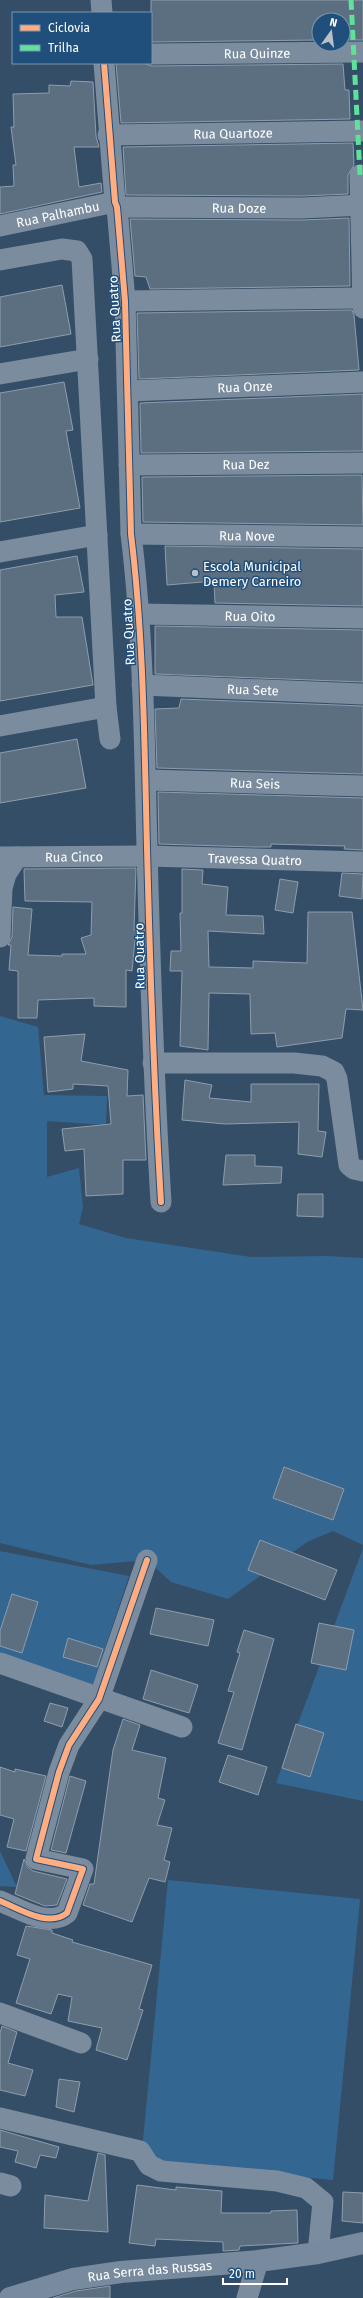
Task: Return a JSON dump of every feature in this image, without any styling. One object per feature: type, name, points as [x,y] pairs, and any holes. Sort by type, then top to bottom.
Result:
[{"type":"main road","name":"Rua Serra das Russas","points":[[10,2298],[73,2279],[258,2261],[318,2253],[363,2243]]},
{"type":"street","points":[[101,0],[102,12]]},
{"type":"street","name":"Rua Quinze","points":[[152,54],[363,52]]},
{"type":"street","name":"Rua Quatro","points":[[104,64],[108,135],[125,301],[131,534],[142,685],[146,780],[153,1063],[161,1202]]},
{"type":"street","name":"Rua Quartoze","points":[[108,135],[360,131]]},
{"type":"street","points":[[360,175],[362,205],[363,308]]},
{"type":"street","name":"Rua Doze","points":[[116,205],[302,208],[362,205]]},
{"type":"street","name":"Rua Palhambu","points":[[0,226],[116,205]]},
{"type":"street","points":[[0,260],[62,249],[77,251],[82,259],[106,707],[110,739]]},
{"type":"street","points":[[125,301],[363,298]]},
{"type":"street","points":[[0,374],[88,359]]},
{"type":"street","name":"Rua Onze","points":[[128,391],[363,382]]},
{"type":"street","name":"Rua Dez","points":[[129,465],[363,463]]},
{"type":"street","name":"Rua Nove","points":[[131,534],[363,537]]},
{"type":"street","points":[[0,552],[97,535]]},
{"type":"street","name":"Rua Oito","points":[[138,614],[363,618]]},
{"type":"street","name":"Rua Sete","points":[[142,685],[363,694]]},
{"type":"street","points":[[0,726],[106,707]]},
{"type":"street","name":"Rua Seis","points":[[146,780],[363,786]]},
{"type":"street","name":"Rua Cinco","points":[[9,857],[148,856]]},
{"type":"street","name":"Travessa Quatro","points":[[148,856],[363,862]]},
{"type":"street","points":[[0,937],[2,888],[9,857]]},
{"type":"street","points":[[153,1063],[294,1063],[322,1066],[334,1072],[338,1079],[348,1165],[354,1169],[363,1171]]},
{"type":"street","points":[[0,1902],[40,1917],[54,1919],[67,1913],[83,1869],[36,1859],[59,1772],[69,1745],[98,1699],[147,1560]]},
{"type":"street","points":[[0,1663],[98,1699],[182,1727]]},
{"type":"street","points":[[0,2013],[81,2043]]},
{"type":"street","points":[[0,2118],[140,2151],[149,2165],[161,2171],[277,2181],[306,2188],[324,2202],[318,2253]]},
{"type":"street","points":[[247,2298],[258,2261]]},
{"type":"shaded area","points":[[0,1016],[38,1027],[44,1095],[107,1096],[106,1125],[47,1121],[47,1177],[79,1168],[83,1207],[79,1224],[126,1238],[251,1257],[328,1256],[363,1258],[363,1545],[333,1531],[307,1542],[228,1599],[171,1582],[147,1560],[91,1565],[0,1543]]},
{"type":"shaded area","points":[[363,1548],[363,1801],[276,1783]]},
{"type":"shaded area","points":[[0,1551],[129,1576],[89,1696],[0,1663]]},
{"type":"shaded area","points":[[0,1851],[17,1887],[0,1886]]},
{"type":"shaded area","points":[[168,1880],[360,1899],[333,2180],[141,2161]]},
{"type":"building","points":[[151,0],[363,0],[363,40],[351,40],[351,12],[311,12],[311,40],[152,42]]},
{"type":"building","points":[[116,64],[146,64],[151,66],[343,64],[345,90],[349,90],[350,119],[121,123]]},
{"type":"building","points":[[71,81],[93,82],[96,136],[99,147],[74,147],[79,187],[101,183],[102,192],[0,214],[0,187],[14,186],[13,165],[16,165],[11,127],[14,127],[13,94],[49,93],[49,85],[70,86]]},
{"type":"building","points":[[353,143],[354,165],[348,175],[348,194],[302,196],[126,195],[123,147]]},
{"type":"building","points":[[349,218],[350,286],[150,289],[146,277],[135,276],[130,219],[302,220]]},
{"type":"building","points":[[62,285],[71,334],[0,347],[0,297]]},
{"type":"building","points":[[352,310],[354,315],[359,370],[139,379],[137,313]]},
{"type":"building","points":[[64,382],[73,430],[66,431],[80,508],[0,522],[0,393]]},
{"type":"building","points":[[363,394],[363,451],[141,453],[140,403]]},
{"type":"building","points":[[362,475],[363,525],[143,522],[142,477]]},
{"type":"building","points":[[165,546],[363,549],[363,606],[215,603],[214,581],[167,585]]},
{"type":"building","points":[[77,556],[84,592],[55,595],[56,617],[82,617],[93,685],[0,701],[0,570]]},
{"type":"building","points":[[155,626],[363,630],[363,682],[155,674]]},
{"type":"building","points":[[181,699],[363,706],[363,774],[157,768],[155,709],[179,708]]},
{"type":"building","points":[[77,739],[86,788],[0,803],[0,753]]},
{"type":"building","points":[[158,792],[363,798],[363,850],[344,849],[345,846],[271,844],[271,847],[254,847],[159,844]]},
{"type":"building","points":[[136,868],[134,930],[136,930],[132,971],[126,970],[126,1007],[94,1006],[94,998],[38,1000],[37,1018],[18,1018],[18,971],[9,970],[11,945],[8,945],[12,937],[13,907],[32,909],[28,955],[62,956],[62,954],[86,954],[81,938],[91,935],[92,902],[25,901],[24,869]]},
{"type":"building","points":[[182,869],[203,870],[202,884],[228,887],[226,915],[263,916],[264,934],[208,931],[209,967],[253,968],[253,961],[307,963],[308,912],[352,912],[363,1010],[346,1009],[342,1038],[277,1047],[275,1033],[251,1034],[250,994],[209,993],[208,1050],[180,1046],[182,971],[170,971],[171,951],[181,951],[180,913],[182,913]]},
{"type":"building","points":[[342,873],[363,874],[362,899],[339,896]]},
{"type":"building","points":[[280,879],[298,882],[293,913],[275,910]]},
{"type":"building","points":[[85,1034],[81,1061],[128,1070],[127,1096],[143,1095],[146,1160],[123,1160],[123,1194],[86,1196],[84,1149],[65,1151],[62,1129],[111,1124],[108,1086],[73,1084],[73,1089],[48,1092],[44,1037]]},
{"type":"building","points":[[185,1080],[212,1085],[209,1098],[251,1102],[251,1084],[319,1084],[318,1131],[326,1132],[322,1157],[298,1154],[299,1122],[225,1124],[182,1120]]},
{"type":"building","points":[[226,1155],[255,1155],[255,1166],[282,1167],[281,1183],[223,1185]]},
{"type":"building","points":[[298,1194],[323,1194],[323,1217],[297,1216]]},
{"type":"building","points":[[284,1467],[344,1489],[333,1520],[273,1498]]},
{"type":"building","points":[[260,1540],[337,1570],[325,1600],[248,1570]]},
{"type":"building","points":[[12,1594],[38,1602],[22,1653],[0,1646],[0,1631]]},
{"type":"building","points":[[156,1608],[214,1620],[208,1646],[150,1634]]},
{"type":"building","points":[[319,1623],[354,1630],[346,1670],[311,1663]]},
{"type":"building","points":[[244,1630],[274,1639],[242,1750],[218,1743],[234,1692],[228,1691],[240,1653],[237,1652]]},
{"type":"building","points":[[68,1638],[103,1649],[97,1667],[63,1657]]},
{"type":"building","points":[[151,1670],[198,1685],[189,1713],[143,1699]]},
{"type":"building","points":[[50,1703],[68,1708],[62,1727],[44,1721]]},
{"type":"building","points":[[123,1719],[140,1725],[132,1750],[166,1758],[158,1798],[165,1800],[157,1825],[172,1828],[164,1860],[170,1862],[165,1882],[149,1878],[132,1922],[83,1905],[90,1884],[94,1884],[113,1750]]},
{"type":"building","points":[[296,1724],[324,1733],[310,1777],[282,1768]]},
{"type":"building","points":[[228,1755],[267,1767],[258,1795],[219,1782]]},
{"type":"building","points":[[0,1767],[15,1772],[15,1769],[46,1776],[26,1851],[7,1847],[14,1819],[0,1815]]},
{"type":"building","points":[[70,1776],[86,1781],[66,1853],[51,1850]]},
{"type":"building","points":[[24,1859],[28,1867],[33,1871],[67,1879],[57,1905],[45,1906],[15,1894]]},
{"type":"building","points":[[26,1926],[52,1930],[52,1933],[73,1940],[72,1942],[152,1965],[139,2009],[143,2010],[127,2060],[96,2050],[102,2028],[68,2021],[72,1997],[58,1994],[51,2014],[16,2003],[30,1959],[17,1955]]},
{"type":"building","points":[[2,2026],[17,2032],[8,2063],[33,2070],[25,2096],[0,2090],[0,2033]]},
{"type":"building","points":[[59,2079],[80,2082],[74,2112],[56,2107]]},
{"type":"building","points":[[0,2130],[59,2147],[56,2158],[40,2155],[36,2168],[15,2162],[18,2151],[0,2147]]},
{"type":"building","points":[[98,2153],[105,2155],[108,2232],[44,2228],[45,2195],[88,2201]]},
{"type":"building","points":[[137,2185],[176,2190],[176,2187],[222,2191],[221,2213],[271,2213],[271,2211],[297,2210],[298,2243],[240,2246],[239,2250],[223,2251],[223,2242],[156,2239],[155,2246],[129,2243]]},
{"type":"building","points":[[343,2192],[363,2193],[363,2223],[342,2221]]},
{"type":"building","points":[[110,2286],[110,2298],[53,2298],[76,2291]]},
{"type":"marked path","points":[[351,0],[360,175]]},
{"type":"cycle path","points":[[104,64],[115,202],[117,207],[125,301],[131,534],[138,602],[142,670],[148,905],[161,1202]]},
{"type":"cycle path","points":[[0,1901],[34,1916],[43,1918],[51,1919],[67,1913],[83,1869],[36,1859],[59,1772],[69,1745],[99,1699],[147,1560]]},
{"type":"place","name":"Escola Municipal Demery Carneiro","points":[[195,573]]}]
